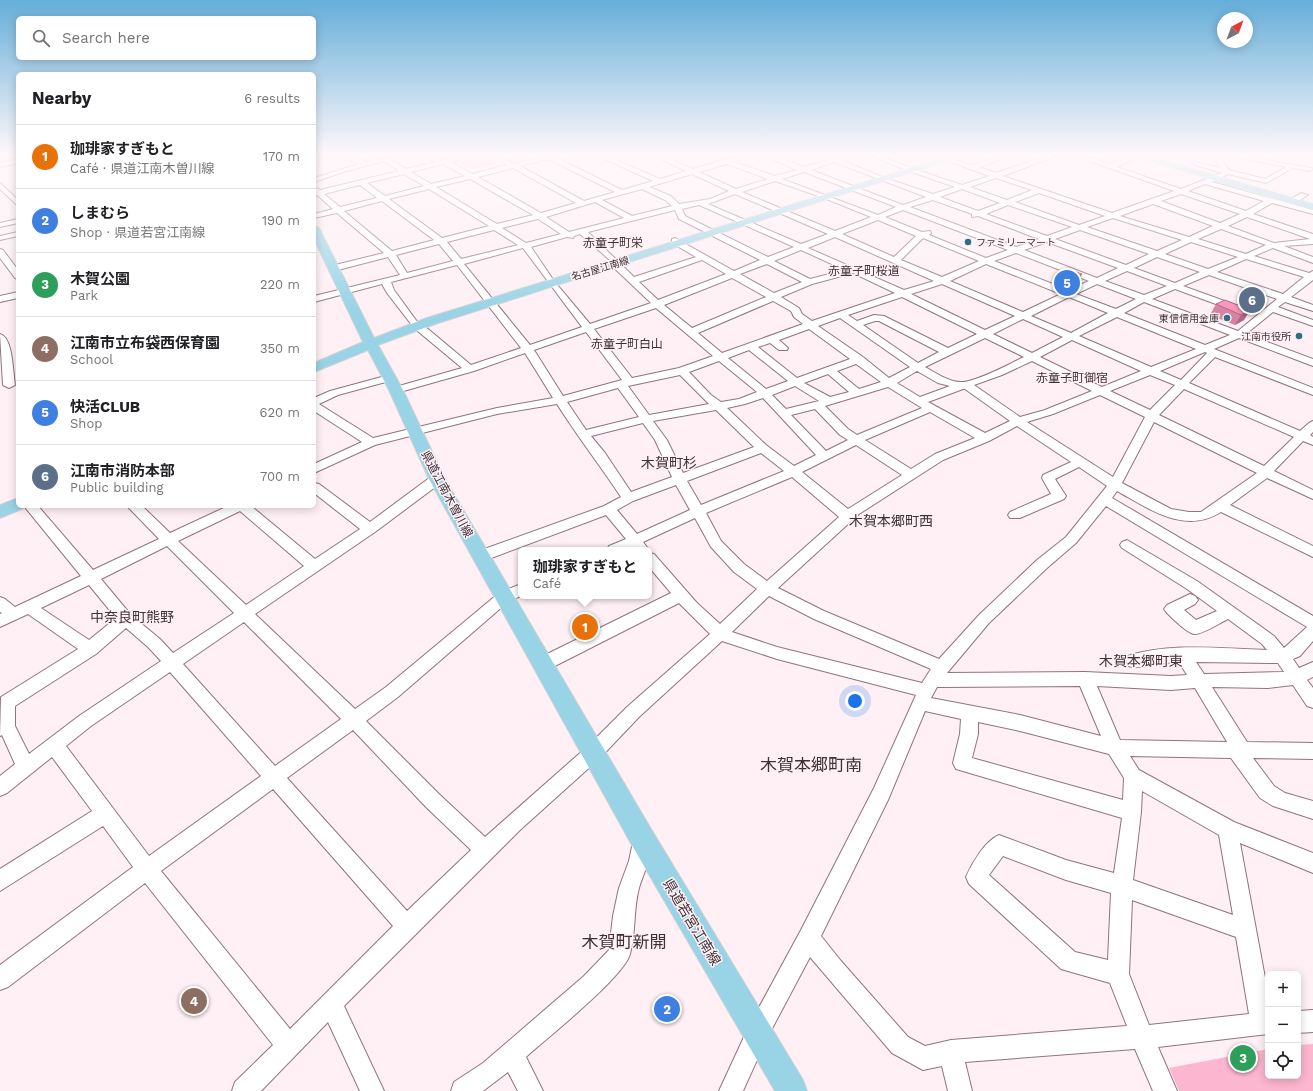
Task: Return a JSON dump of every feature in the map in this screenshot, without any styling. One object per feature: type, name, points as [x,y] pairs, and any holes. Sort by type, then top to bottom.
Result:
[{"type":"main road","name":"名古屋江南線","points":[[316,360],[416,324],[790,207]]},
{"type":"main road","points":[[1293,207],[1313,207]]},
{"type":"main road","name":"県道江南木曽川線","points":[[316,232],[344,290],[393,384],[437,479],[481,556],[513,594],[543,664],[594,752]]},
{"type":"main road","name":"名古屋江南線","points":[[316,367],[370,340]]},
{"type":"main road","points":[[0,505],[16,498]]},
{"type":"main road","points":[[0,512],[16,505]]},
{"type":"main road","name":"県道若宮江南線","points":[[594,752],[642,838],[792,1091]]},
{"type":"street","points":[[336,207],[391,254],[405,276]]},
{"type":"street","points":[[316,216],[352,207]]},
{"type":"street","points":[[395,207],[442,242],[460,264],[526,348],[583,434],[601,456],[628,498]]},
{"type":"street","points":[[464,207],[526,246],[587,328],[625,383],[645,419],[661,440],[680,480],[716,544],[739,568],[767,589],[878,641],[930,685],[970,713],[1020,723],[1115,748],[1313,751]]},
{"type":"street","points":[[524,207],[570,236]]},
{"type":"street","points":[[334,268],[498,228],[573,207]]},
{"type":"street","points":[[609,207],[631,219]]},
{"type":"street","points":[[316,298],[385,280],[460,264],[678,207],[682,217],[809,282]]},
{"type":"street","points":[[709,207],[903,293],[985,335],[1313,495]]},
{"type":"street","points":[[772,207],[1308,439]]},
{"type":"street","points":[[851,207],[922,236],[988,260],[1068,294],[1313,392]]},
{"type":"street","points":[[316,401],[334,393],[393,384],[470,369],[526,348],[657,304],[904,207],[1313,363]]},
{"type":"street","points":[[958,207],[1125,268],[1176,285],[1253,315]]},
{"type":"street","points":[[894,260],[905,255],[913,242],[922,236],[997,207]]},
{"type":"street","points":[[1019,207],[1313,308]]},
{"type":"street","points":[[1087,207],[1113,216],[1153,226],[1189,239],[1312,275]]},
{"type":"street","points":[[316,468],[371,442],[497,411],[560,400],[625,383],[682,371],[841,314],[942,281],[988,260],[1049,240],[1137,207]]},
{"type":"street","points":[[1170,207],[1313,260]]},
{"type":"street","points":[[1227,207],[1313,238]]},
{"type":"street","points":[[784,413],[830,402],[889,383],[917,367],[1068,294],[1098,282],[1155,254],[1247,214],[1259,207]]},
{"type":"street","points":[[1293,207],[1313,212]]},
{"type":"street","points":[[1269,222],[1280,217]]},
{"type":"street","points":[[0,225],[16,221]]},
{"type":"street","points":[[1295,231],[1308,223]]},
{"type":"street","points":[[1153,226],[1150,232],[1180,243]]},
{"type":"street","points":[[583,232],[657,304],[765,395],[824,456]]},
{"type":"street","points":[[0,238],[16,234]]},
{"type":"street","points":[[1222,249],[1250,236]]},
{"type":"street","points":[[919,401],[965,385],[1032,357],[1144,299],[1176,285],[1210,273],[1274,245],[1313,241]]},
{"type":"street","points":[[677,242],[796,310],[797,314],[859,359],[889,383],[985,438]]},
{"type":"street","points":[[0,252],[16,273]]},
{"type":"street","points":[[632,280],[703,257]]},
{"type":"street","points":[[691,332],[809,282],[854,270]]},
{"type":"street","points":[[244,1091],[330,1002],[485,850],[594,752],[633,712],[854,511],[910,474],[939,457],[985,438],[1018,421],[1049,412],[1151,371],[1210,351],[1239,335],[1253,315],[1271,308],[1312,275]]},
{"type":"street","points":[[385,280],[390,292],[416,324],[440,346],[470,369]]},
{"type":"street","points":[[0,299],[16,295]]},
{"type":"street","points":[[1271,308],[1313,323]]},
{"type":"street","points":[[841,314],[917,367],[942,381],[965,385],[1080,462],[1115,484],[1168,513],[1189,517],[1204,516],[1266,472],[1308,439],[1313,425]]},
{"type":"street","points":[[857,324],[874,318],[881,318],[948,353]]},
{"type":"street","points":[[0,337],[4,342],[9,385]]},
{"type":"street","points":[[772,339],[783,348]]},
{"type":"street","points":[[751,346],[797,383],[830,402]]},
{"type":"street","points":[[731,1091],[758,1032],[809,938],[881,794],[930,685],[984,619],[1026,581],[1042,564],[1068,542],[1115,484],[1151,416],[1182,384],[1210,351]]},
{"type":"street","points":[[6,358],[16,356]]},
{"type":"street","points":[[583,434],[645,419],[741,402],[765,395],[859,359]]},
{"type":"street","points":[[830,370],[857,393]]},
{"type":"street","points":[[682,371],[707,397],[719,406],[762,448],[848,517]]},
{"type":"street","points":[[817,405],[844,432],[910,474]]},
{"type":"street","points":[[316,407],[371,442]]},
{"type":"street","points":[[609,509],[638,546],[698,511],[793,472],[857,440],[931,408]]},
{"type":"street","points":[[481,556],[609,509],[628,498],[680,480],[762,448]]},
{"type":"street","points":[[1015,515],[1059,496],[1048,478],[1080,462]]},
{"type":"street","points":[[0,787],[85,722],[171,662],[370,529],[437,479]]},
{"type":"street","points":[[316,488],[370,529]]},
{"type":"street","points":[[1104,499],[1313,623]]},
{"type":"street","points":[[1220,506],[1313,552]]},
{"type":"street","points":[[33,508],[92,575],[126,618],[154,643],[407,926]]},
{"type":"street","points":[[136,508],[354,720],[433,801],[485,850]]},
{"type":"street","points":[[0,603],[6,617],[236,508]]},
{"type":"street","points":[[242,508],[314,566]]},
{"type":"street","points":[[1126,545],[1192,585],[1268,640],[1313,701]]},
{"type":"street","points":[[652,561],[681,595],[720,634],[777,653],[930,685],[1085,679],[1171,683],[1199,681],[1268,681],[1296,678],[1313,669]]},
{"type":"street","points":[[0,979],[146,870],[392,692],[513,594]]},
{"type":"street","points":[[543,664],[681,595]]},
{"type":"street","points":[[1190,600],[1172,609],[1195,628],[1229,612]]},
{"type":"street","points":[[28,607],[90,648]]},
{"type":"street","points":[[26,767],[3,727],[7,702],[90,648],[126,618]]},
{"type":"street","points":[[1134,661],[1166,655],[1282,657],[1294,651],[1313,630]]},
{"type":"street","points":[[1184,656],[1239,750],[1267,792],[1280,800],[1313,810]]},
{"type":"street","points":[[1085,679],[1115,748],[1133,776],[1228,829],[1313,863]]},
{"type":"street","points":[[970,713],[969,734],[962,763],[1132,812]]},
{"type":"street","points":[[54,745],[146,870],[288,1045]]},
{"type":"street","points":[[1133,776],[1132,812],[1122,886],[1118,974],[1142,1037],[1165,1091]]},
{"type":"street","points":[[0,881],[104,814]]},
{"type":"street","points":[[809,938],[833,969],[900,1045],[923,1058],[951,1052],[1036,1044],[1142,1037],[1265,1024],[1228,829]]},
{"type":"street","points":[[463,1091],[491,1071],[592,984],[619,955],[622,938],[623,916],[629,888],[639,862],[642,838]]},
{"type":"street","points":[[1118,974],[1069,961],[976,877],[999,845],[1066,870],[1122,886],[1246,930]]},
{"type":"street","points":[[330,1002],[372,1091]]},
{"type":"street","points":[[1301,1022],[1313,1021]]},
{"type":"street","points":[[951,1052],[960,1091]]},
{"type":"street","points":[[511,1054],[531,1091]]},
{"type":"shaded area","points":[[1313,1044],[1313,1091],[1179,1091],[1169,1068],[1265,1050],[1265,1079],[1301,1079],[1301,1045]]},
{"type":"building","points":[[1070,270],[1082,274],[1072,278],[1061,274]]},
{"type":"building","points":[[1225,300],[1250,310],[1241,315],[1216,304]]},
{"type":"place","name":"ファミリーマート","points":[[968,242]]},
{"type":"place","name":"快活CLUB","points":[[1067,283]]},
{"type":"place","name":"江南市消防本部","points":[[1252,300]]},
{"type":"place","name":"東信信用金庫","points":[[1227,318]]},
{"type":"place","name":"江南市役所","points":[[1299,336]]},
{"type":"place","name":"珈琲家すぎもと","points":[[585,627]]},
{"type":"place","name":"江南市立布袋西保育園","points":[[194,1001]]},
{"type":"place","name":"しまむら","points":[[667,1009]]},
{"type":"place","name":"木賀公園","points":[[1243,1058]]},
{"type":"district","name":"赤童子町栄","points":[[613,243]]},
{"type":"district","name":"赤童子町桜道","points":[[864,271]]},
{"type":"district","name":"赤童子町白山","points":[[627,344]]},
{"type":"district","name":"赤童子町御宿","points":[[1072,378]]},
{"type":"district","name":"木賀町杉","points":[[669,463]]},
{"type":"district","name":"木賀本郷町西","points":[[891,521]]},
{"type":"district","name":"中奈良町熊野","points":[[132,617]]},
{"type":"district","name":"木賀本郷町東","points":[[1141,661]]},
{"type":"district","name":"木賀本郷町南","points":[[811,765]]},
{"type":"district","name":"木賀町新開","points":[[624,942]]}]
